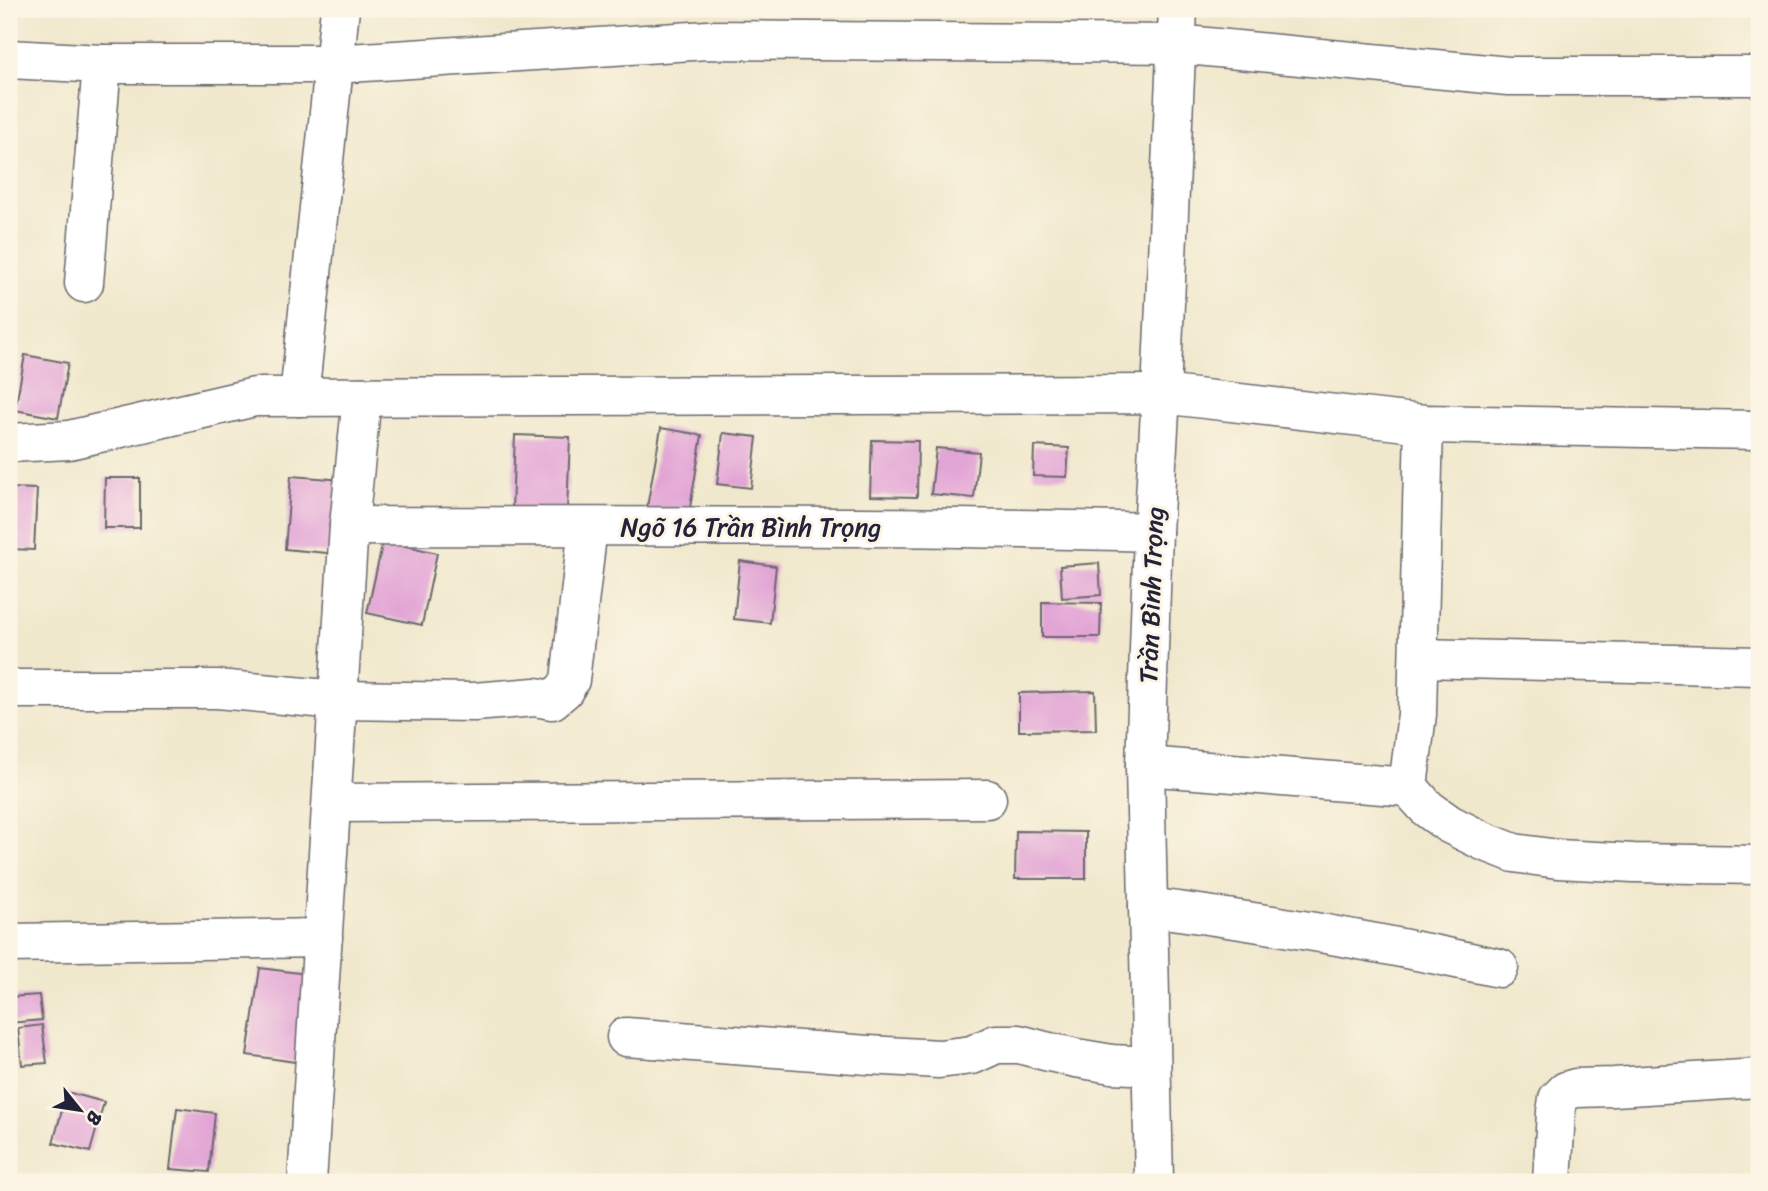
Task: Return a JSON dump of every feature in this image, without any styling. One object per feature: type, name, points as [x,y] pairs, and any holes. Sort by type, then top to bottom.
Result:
[{"type":"street","points":[[299,397],[340,9]]},
{"type":"street","points":[[9,59],[102,64],[333,64],[708,40],[1177,26],[1508,76],[1759,76]]},
{"type":"street","name":"Trần Bình Trọng","points":[[1154,1182],[1145,766],[1153,532],[1177,26]]},
{"type":"street","points":[[84,283],[102,64]]},
{"type":"street","points":[[9,443],[69,440],[255,397],[1161,394],[1424,424],[1759,430]]},
{"type":"street","points":[[307,1182],[349,526],[362,397]]},
{"type":"street","points":[[1408,787],[1417,714],[1424,424]]},
{"type":"street","name":"Ngõ 16 Trần Bình Trọng","points":[[349,526],[1014,528],[1153,532]]},
{"type":"street","points":[[9,689],[217,689],[338,700],[474,702],[535,697],[552,700],[564,690],[570,680],[588,527]]},
{"type":"street","points":[[1419,658],[1759,666]]},
{"type":"street","points":[[1145,766],[1408,787],[1428,809],[1449,824],[1514,853],[1558,859],[1634,863],[1759,865]]},
{"type":"street","points":[[332,803],[987,799]]},
{"type":"street","points":[[1148,907],[1400,947],[1499,968]]},
{"type":"street","points":[[9,943],[323,938]]},
{"type":"street","points":[[626,1037],[939,1059],[972,1055],[996,1044],[1020,1044],[1076,1058],[1112,1064],[1151,1066]]},
{"type":"street","points":[[1552,1182],[1556,1111],[1558,1099],[1566,1091],[1576,1088],[1759,1078]]},
{"type":"building","points":[[25,355],[68,363],[58,418],[15,410]]},
{"type":"building","points":[[661,428],[702,435],[688,520],[646,513]]},
{"type":"building","points":[[723,433],[757,437],[751,488],[717,484]]},
{"type":"building","points":[[515,435],[570,437],[567,511],[512,510]]},
{"type":"building","points":[[872,440],[918,441],[917,497],[870,496]]},
{"type":"building","points":[[1034,446],[1069,448],[1067,477],[1033,476]]},
{"type":"building","points":[[936,448],[979,452],[974,498],[931,494]]},
{"type":"building","points":[[291,476],[344,480],[337,554],[285,549]]},
{"type":"building","points":[[105,478],[140,478],[140,528],[104,528]]},
{"type":"building","points":[[9,488],[37,489],[34,550],[9,549]]},
{"type":"building","points":[[383,541],[437,553],[422,625],[367,613]]},
{"type":"building","points":[[740,561],[776,566],[770,623],[734,619]]},
{"type":"building","points":[[1099,563],[1101,595],[1062,598],[1060,566]]},
{"type":"building","points":[[1042,602],[1101,603],[1100,637],[1042,637]]},
{"type":"building","points":[[1095,691],[1096,730],[1019,731],[1019,693]]},
{"type":"building","points":[[1016,831],[1086,832],[1086,879],[1015,879]]},
{"type":"building","points":[[260,968],[315,975],[302,1063],[247,1055]]},
{"type":"building","points":[[39,995],[42,1020],[9,1023],[9,997]]},
{"type":"building","points":[[42,1025],[47,1063],[22,1065],[18,1028]]},
{"type":"building","points":[[67,1092],[104,1102],[90,1152],[53,1143]]},
{"type":"building","points":[[177,1108],[215,1113],[209,1172],[170,1169]]}]
